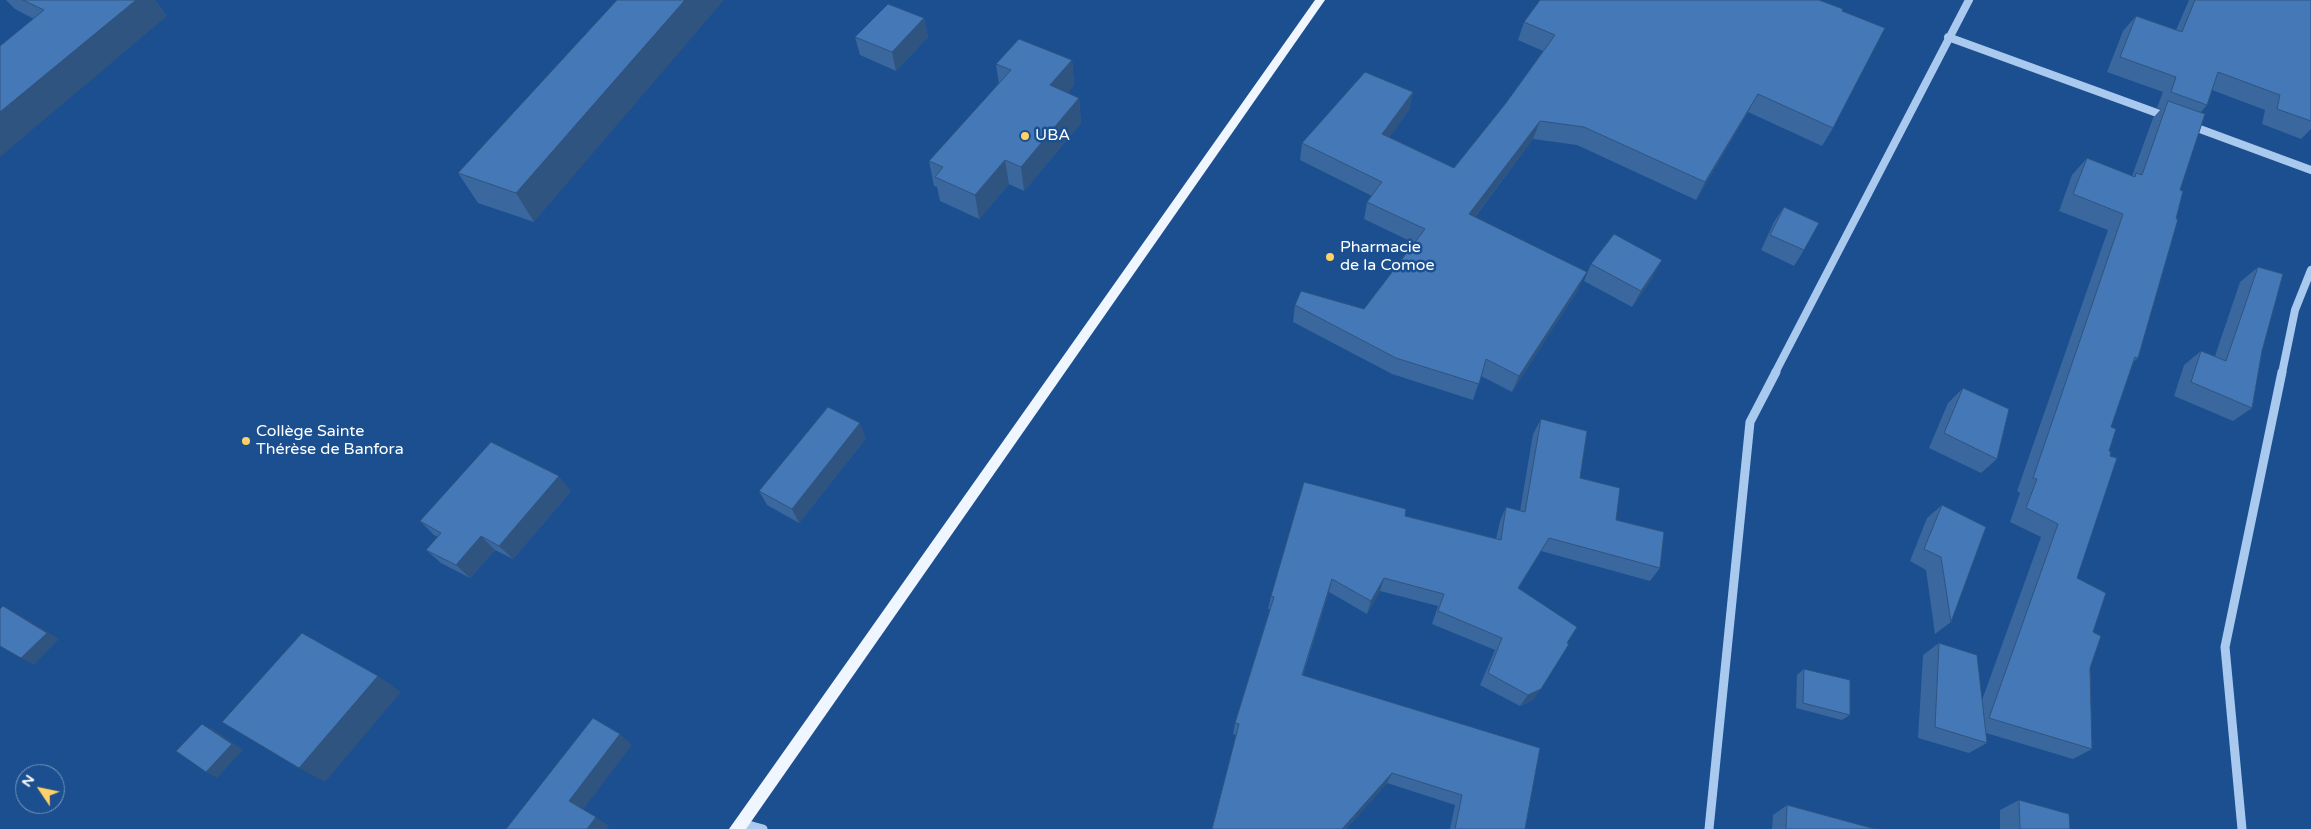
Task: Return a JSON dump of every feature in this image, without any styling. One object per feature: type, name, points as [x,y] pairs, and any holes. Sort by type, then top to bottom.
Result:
[{"type":"main road","points":[[739,826],[1320,0]]},
{"type":"street","points":[[1709,829],[1750,422],[1968,0]]},
{"type":"street","points":[[1948,37],[2311,170]]},
{"type":"street","points":[[2242,829],[2225,647],[2295,310],[2311,270]]},
{"type":"street","points":[[739,826],[762,829]]},
{"type":"building","points":[[23,0],[136,0],[0,112],[0,46],[44,10]]},
{"type":"building","points":[[617,0],[685,0],[516,193],[458,173]]},
{"type":"building","points":[[1540,0],[1819,0],[1885,28],[1833,128],[1758,94],[1705,182],[1584,127],[1540,121],[1469,214],[1587,272],[1519,376],[1486,359],[1479,384],[1396,358],[1295,305],[1301,291],[1364,309],[1425,229],[1367,202],[1382,182],[1302,143],[1365,72],[1413,92],[1382,134],[1454,168],[1506,103],[1555,35],[1524,22]]},
{"type":"building","points":[[2195,0],[2311,0],[2311,121],[2277,109],[2280,95],[2218,72],[2207,105],[2171,92],[2176,77],[2120,57],[2136,16],[2182,32]]},
{"type":"building","points":[[888,4],[924,18],[892,52],[855,37]]},
{"type":"building","name":"UBA","points":[[1019,39],[1072,60],[1050,85],[1079,98],[1021,167],[1005,160],[975,195],[935,177],[943,167],[929,161],[1011,70],[996,64]]},
{"type":"building","points":[[2168,101],[2205,114],[2180,190],[2183,191],[2176,219],[2178,219],[2138,358],[2135,357],[2111,427],[2116,429],[2109,451],[2111,452],[2110,456],[2117,458],[2077,578],[2106,593],[2093,632],[2101,636],[2090,668],[2092,749],[1989,718],[2058,524],[2026,508],[2037,479],[2033,478],[2123,214],[2073,194],[2087,158],[2135,177],[2136,173],[2142,175]]},
{"type":"building","points":[[1784,207],[1819,223],[1804,250],[1770,235]]},
{"type":"building","points":[[1614,234],[1662,260],[1641,291],[1591,264]]},
{"type":"building","points":[[2258,267],[2283,274],[2262,351],[2252,408],[2191,382],[2201,351],[2226,361]]},
{"type":"building","points":[[1963,388],[2009,409],[1997,459],[1944,433]]},
{"type":"building","points":[[828,407],[860,423],[792,509],[759,491]]},
{"type":"building","points":[[1541,419],[1587,431],[1580,478],[1620,488],[1616,520],[1664,532],[1660,568],[1549,538],[1518,588],[1577,627],[1567,643],[1569,644],[1541,689],[1528,695],[1488,673],[1502,638],[1438,611],[1444,594],[1384,578],[1371,601],[1332,579],[1302,675],[1540,748],[1525,829],[1455,829],[1462,795],[1392,773],[1342,829],[1212,829],[1239,724],[1235,723],[1274,597],[1271,596],[1304,482],[1406,509],[1405,516],[1501,540],[1506,507],[1525,512]]},
{"type":"building","points":[[491,442],[559,476],[499,546],[481,536],[456,565],[426,550],[441,533],[420,521]]},
{"type":"building","points":[[1942,505],[1986,527],[1951,622],[1941,557],[1924,549]]},
{"type":"building","points":[[3,606],[47,633],[21,658],[0,646],[0,609]]},
{"type":"building","points":[[302,633],[378,676],[299,768],[222,722]]},
{"type":"building","points":[[1939,643],[1977,655],[1987,743],[1935,727]]},
{"type":"building","points":[[1804,669],[1850,680],[1850,715],[1803,703]]},
{"type":"building","points":[[593,718],[620,734],[569,801],[596,817],[587,829],[506,829]]},
{"type":"building","points":[[202,724],[232,744],[206,772],[176,751]]},
{"type":"building","points":[[2019,800],[2069,814],[2070,829],[2020,829]]},
{"type":"building","points":[[1787,805],[1875,829],[1786,829]]},
{"type":"place","name":"UBA","points":[[1025,136]]},
{"type":"place","name":"Pharmacie de la Comoe","points":[[1330,257]]},
{"type":"place","name":"Collège Sainte Thérèse de Banfora","points":[[246,441]]}]
